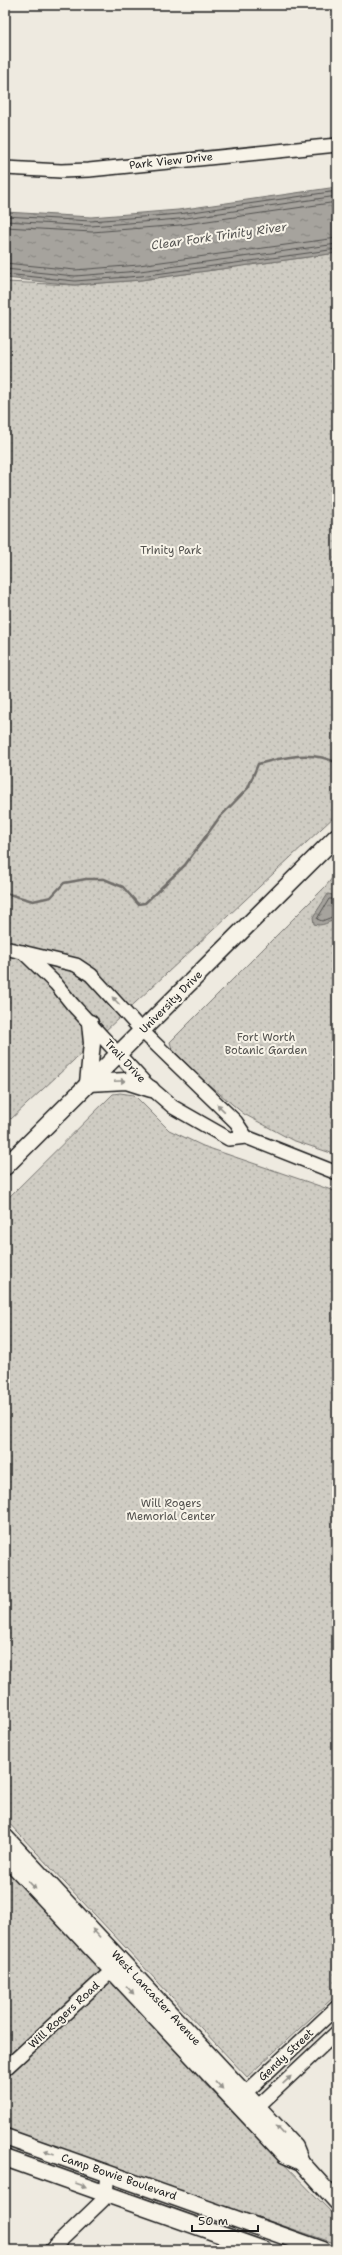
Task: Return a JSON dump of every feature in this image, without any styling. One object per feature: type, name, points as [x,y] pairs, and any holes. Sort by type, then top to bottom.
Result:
[{"type":"main road","name":"University Drive","points":[[5,1167],[337,836]]},
{"type":"main road","points":[[90,1023],[92,1043],[88,1084],[126,1081],[151,1089]]},
{"type":"main road","name":"West Lancaster Avenue","points":[[5,1837],[117,1966],[240,2098],[295,2147],[301,2162],[337,2202]]},
{"type":"main road","name":"West Lancaster Avenue","points":[[5,1856],[117,1966]]},
{"type":"main road","name":"Camp Bowie Boulevard","points":[[5,2137],[323,2250]]},
{"type":"main road","name":"Camp Bowie Boulevard","points":[[5,2158],[264,2250]]},
{"type":"street","name":"Park View Drive","points":[[5,168],[69,171],[337,145]]},
{"type":"street","name":"Trail Drive","points":[[5,948],[76,965],[91,975],[142,1030],[236,1122],[246,1137]]},
{"type":"street","name":"Trail Drive","points":[[23,952],[41,968],[151,1089],[173,1107],[229,1139],[246,1137],[337,1173]]},
{"type":"street","name":"Will Rogers Road","points":[[5,2069],[117,1966]]},
{"type":"street","name":"Gendy Street","points":[[240,2098],[337,2007]]},
{"type":"street","name":"Gendy Street","points":[[253,2111],[337,2032]]},
{"type":"street","points":[[51,2250],[97,2207],[106,2194],[108,2173]]},
{"type":"green space","name":"Trinity Park","points":[[337,253],[337,814],[11,1119],[5,1115],[5,282],[75,285],[141,280]]},
{"type":"green space","name":"Fort Worth Botanic Garden","points":[[337,872],[337,1155],[292,1140],[244,1114],[202,1079],[172,1049],[170,1042],[325,887]]},
{"type":"green space","name":"Will Rogers Memorial Center","points":[[120,1093],[134,1095],[169,1130],[203,1146],[337,1192],[337,1994],[247,2077],[5,1819],[5,1201],[113,1094]]},
{"type":"green space","points":[[5,1865],[199,2071],[202,2081],[337,2218],[337,2244],[5,2131]]},
{"type":"water","name":"Clear Fork Trinity River","points":[[337,187],[337,253],[141,280],[75,285],[5,278],[5,212],[91,217],[178,210]]},
{"type":"water","points":[[328,894],[337,896],[337,918],[323,924],[314,924],[313,917]]},
{"type":"waterway","points":[[5,893],[33,901],[51,897],[64,883],[86,879],[104,879],[123,887],[138,904],[145,903],[185,865],[219,818],[248,788],[258,764],[298,756],[318,757],[337,763]]}]
